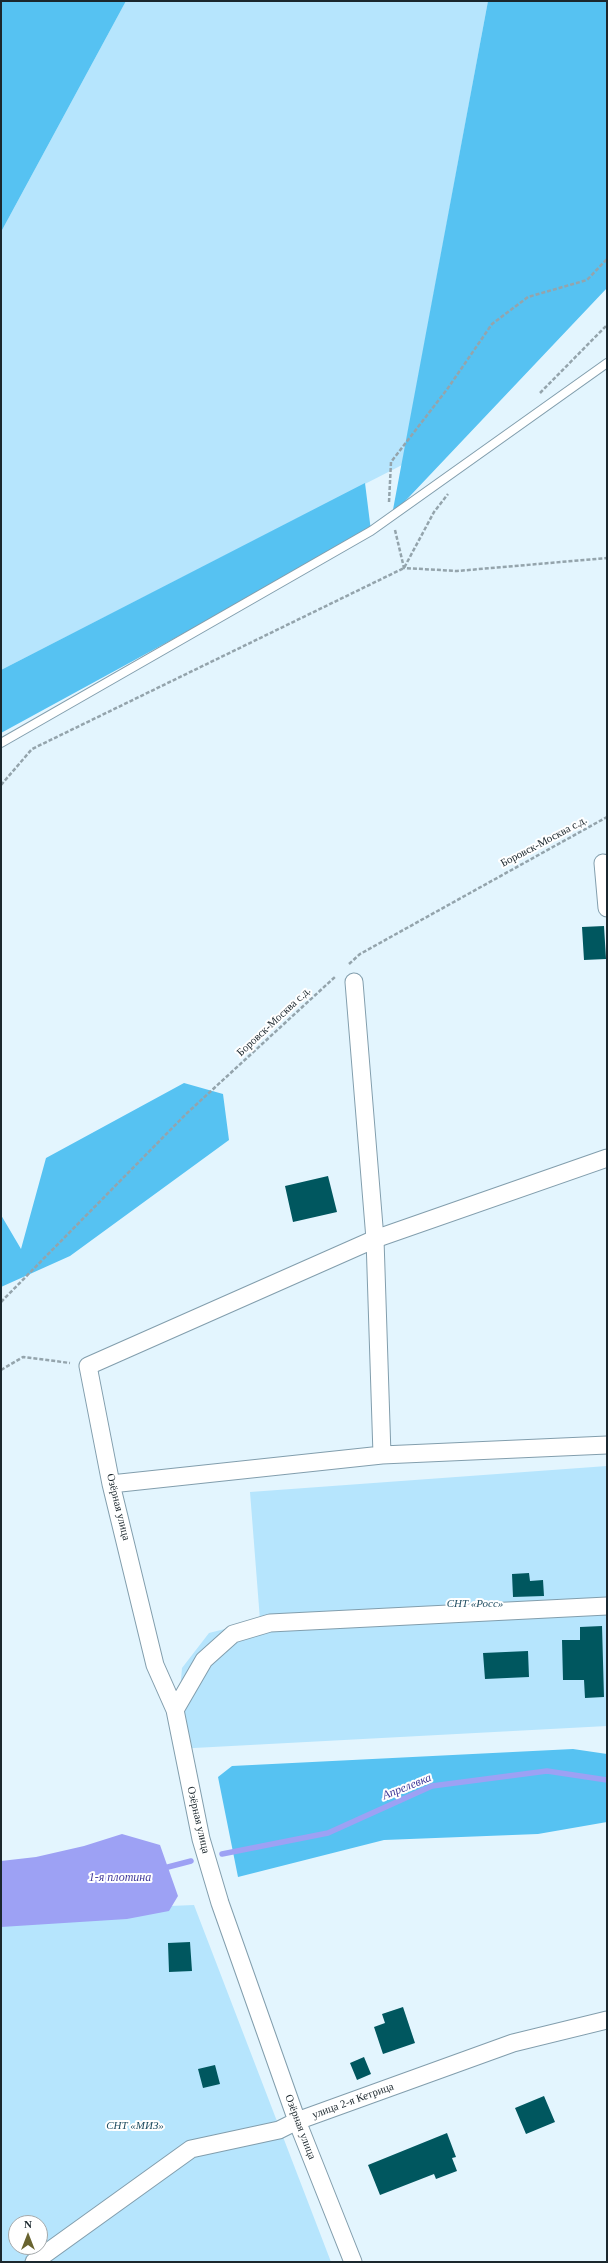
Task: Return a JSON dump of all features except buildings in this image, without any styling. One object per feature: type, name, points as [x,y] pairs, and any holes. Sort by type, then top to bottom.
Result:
[{"type":"street","points":[[603,863],[607,908]]},
{"type":"street","points":[[348,976],[376,1240],[382,1455]]},
{"type":"street","points":[[88,1366],[376,1240],[607,1158]]},
{"type":"street","name":"Озёрная улица","points":[[88,1366],[111,1484],[155,1665],[175,1710],[203,1846],[220,1903],[297,2121],[353,2262]]},
{"type":"street","points":[[111,1484],[382,1455],[607,1445]]},
{"type":"street","points":[[175,1710],[204,1660],[233,1634],[270,1623],[607,1606]]},
{"type":"street","name":"улица 2-я Кетрица","points":[[34,2262],[190,2149],[280,2130],[297,2121],[513,2043],[607,2020]]},
{"type":"lane","points":[[1,743],[364,535],[607,363]]},
{"type":"path","points":[[607,259],[587,280],[528,298],[492,324],[448,388],[391,462],[388,499],[404,568],[457,571],[607,558]]},
{"type":"path","name":"Боровск-Москва с.д.","points":[[348,976],[360,954],[607,817]]},
{"type":"path","name":"Боровск-Москва с.д.","points":[[1,1302],[186,1114],[337,975]]},
{"type":"path","points":[[1,1370],[23,1357],[88,1366]]},
{"type":"green space","points":[[126,1],[488,1],[402,465],[1,670],[1,232]]},
{"type":"green space","name":"СНТ «Росс»","points":[[607,1466],[607,1726],[175,1749],[182,1668],[209,1633],[260,1620],[250,1492]]},
{"type":"green space","name":"СНТ «МИЗ»","points":[[194,1905],[331,2262],[1,2262],[1,1913]]},
{"type":"shaded area","points":[[1,1],[126,1],[1,232]]},
{"type":"shaded area","points":[[488,1],[607,1],[607,288],[392,515]]},
{"type":"shaded area","points":[[365,483],[371,531],[1,733],[1,670]]},
{"type":"shaded area","points":[[184,1083],[223,1094],[229,1140],[70,1256],[1,1287],[1,1215],[21,1249],[46,1158]]},
{"type":"shaded area","points":[[573,1749],[607,1754],[607,1822],[538,1834],[384,1840],[238,1877],[218,1777],[232,1766]]},
{"type":"water","name":"1-я плотина","points":[[122,1834],[160,1845],[178,1896],[169,1911],[127,1919],[1,1927],[1,1861],[36,1857],[84,1846]]},
{"type":"waterway","name":"Апрелевка","points":[[222,1854],[328,1833],[432,1786],[547,1771],[607,1780]]},
{"type":"waterway","points":[[168,1867],[191,1861]]}]
